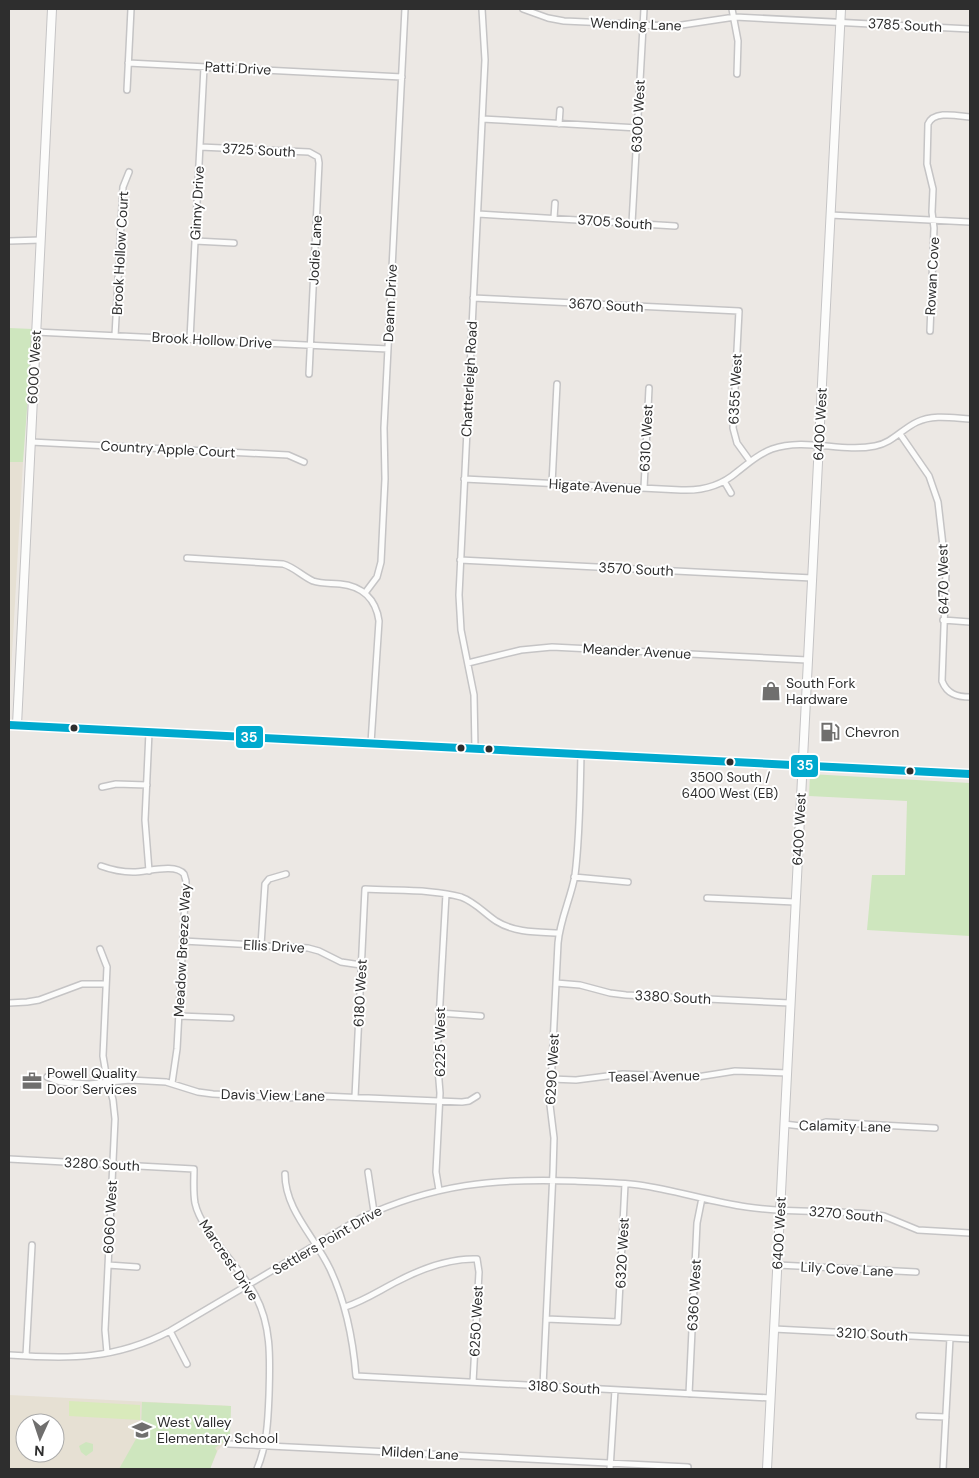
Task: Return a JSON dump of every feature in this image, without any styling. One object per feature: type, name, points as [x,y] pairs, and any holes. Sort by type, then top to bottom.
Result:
[{"type":"main road","points":[[13,725],[970,774]]},
{"type":"street","name":"6000 West","points":[[13,725],[31,442],[52,9]]},
{"type":"street","points":[[127,90],[131,9]]},
{"type":"street","name":"Deann Drive","points":[[365,593],[375,581],[381,562],[385,479],[384,428],[405,9]]},
{"type":"street","name":"Chatterleigh Road","points":[[475,749],[475,705],[459,610],[485,53],[482,9]]},
{"type":"street","name":"Wending Lane","points":[[523,9],[548,18],[564,21],[643,25],[683,26],[735,17],[840,22]]},
{"type":"street","name":"6300 West","points":[[632,223],[644,9]]},
{"type":"street","points":[[732,9],[738,41],[737,74]]},
{"type":"street","name":"6400 West","points":[[768,1469],[841,9]]},
{"type":"street","name":"3785 South","points":[[840,22],[970,29]]},
{"type":"street","name":"Patti Drive","points":[[128,63],[402,77]]},
{"type":"street","name":"Ginny Drive","points":[[190,339],[204,66]]},
{"type":"street","points":[[559,124],[560,110]]},
{"type":"street","name":"Rowan Cove","points":[[930,331],[934,228],[933,189],[927,164],[928,124],[931,119],[937,116],[970,117]]},
{"type":"street","points":[[482,120],[638,128]]},
{"type":"street","name":"3725 South","points":[[200,147],[309,152],[317,156]]},
{"type":"street","name":"Jodie Lane","points":[[309,374],[319,163],[317,156]]},
{"type":"street","name":"Brook Hollow Court","points":[[115,336],[123,187],[129,172]]},
{"type":"street","points":[[554,218],[555,203]]},
{"type":"street","name":"3705 South","points":[[478,214],[675,226]]},
{"type":"street","points":[[830,215],[970,222]]},
{"type":"street","points":[[9,241],[41,240]]},
{"type":"street","points":[[195,241],[234,242]]},
{"type":"street","name":"3670 South","points":[[473,298],[739,311]]},
{"type":"street","name":"6355 West","points":[[739,311],[733,428],[737,443],[750,461]]},
{"type":"street","name":"Brook Hollow Drive","points":[[36,332],[388,349]]},
{"type":"street","points":[[552,484],[557,384]]},
{"type":"street","name":"6310 West","points":[[644,488],[649,388]]},
{"type":"street","name":"Higate Avenue","points":[[464,479],[698,490],[724,482],[760,454],[778,447],[798,444],[869,447],[884,444],[917,422],[930,418],[970,419]]},
{"type":"street","name":"6470 West","points":[[900,434],[934,487],[938,506],[945,565],[941,678],[944,687],[949,692],[959,696],[970,697]]},
{"type":"street","name":"Country Apple Court","points":[[31,442],[288,455],[304,462]]},
{"type":"street","points":[[724,482],[731,494]]},
{"type":"street","points":[[187,558],[283,564],[318,582],[351,586],[365,593],[375,606],[379,620],[371,743]]},
{"type":"street","name":"3570 South","points":[[460,560],[812,578]]},
{"type":"street","points":[[943,620],[970,622]]},
{"type":"street","name":"Meander Avenue","points":[[468,663],[521,650],[552,647],[807,660]]},
{"type":"street","points":[[101,866],[117,871],[149,871],[145,826],[150,732]]},
{"type":"street","name":"6290 West","points":[[543,1386],[553,1180],[554,1138],[550,1105],[559,933],[574,877],[581,754]]},
{"type":"street","points":[[102,787],[116,784],[147,785]]},
{"type":"street","name":"Meadow Breeze Way","points":[[149,871],[180,870],[184,874],[186,881],[177,1056],[172,1083]]},
{"type":"street","points":[[261,946],[264,884],[269,879],[286,874]]},
{"type":"street","points":[[574,877],[628,882]]},
{"type":"street","name":"6180 West","points":[[355,1097],[365,889],[446,894]]},
{"type":"street","points":[[446,894],[466,899],[495,920],[511,928],[524,931],[559,933]]},
{"type":"street","name":"6225 West","points":[[439,1190],[436,1172],[440,1102],[437,1056],[446,894]]},
{"type":"street","points":[[707,898],[795,902]]},
{"type":"street","name":"Ellis Drive","points":[[183,942],[312,949],[341,962],[361,965]]},
{"type":"street","name":"6060 West","points":[[100,949],[106,962],[103,1049],[105,1068],[115,1112],[104,1330],[107,1354]]},
{"type":"street","name":"3380 South","points":[[556,983],[580,985],[626,995],[790,1003]]},
{"type":"street","points":[[9,1003],[39,1000],[82,984],[106,984]]},
{"type":"street","points":[[439,1013],[481,1016]]},
{"type":"street","points":[[179,1016],[231,1018]]},
{"type":"street","name":"Teasel Avenue","points":[[551,1079],[576,1080],[623,1074],[697,1077],[735,1070],[787,1073]]},
{"type":"street","name":"Davis View Lane","points":[[47,1077],[65,1083],[93,1084],[136,1080],[172,1083],[198,1092],[213,1094],[288,1098],[315,1096],[465,1102],[477,1096]]},
{"type":"street","name":"Calamity Lane","points":[[784,1124],[810,1126],[826,1122],[935,1128]]},
{"type":"street","name":"3280 South","points":[[9,1159],[194,1169]]},
{"type":"street","name":"Marcrest Drive","points":[[194,1169],[194,1195],[199,1215],[250,1285],[264,1316],[270,1347],[269,1393],[265,1446],[257,1469]]},
{"type":"street","points":[[368,1172],[374,1212]]},
{"type":"street","points":[[285,1174],[285,1184],[289,1199],[329,1267],[345,1308]]},
{"type":"street","name":"Settlers Point Drive","points":[[9,1356],[70,1358],[107,1354],[140,1345],[170,1331],[316,1244],[374,1212],[403,1200],[439,1190],[500,1180],[553,1180],[625,1184],[642,1185],[741,1206],[780,1209]]},
{"type":"street","name":"6320 West","points":[[546,1319],[618,1322],[625,1184]]},
{"type":"street","name":"6360 West","points":[[689,1394],[697,1223],[702,1198]]},
{"type":"street","name":"3270 South","points":[[780,1209],[876,1214],[918,1230],[970,1233]]},
{"type":"street","points":[[26,1356],[32,1244]]},
{"type":"street","name":"6250 West","points":[[345,1308],[415,1273],[464,1259],[477,1259],[473,1382]]},
{"type":"street","points":[[108,1265],[137,1267]]},
{"type":"street","name":"Lily Cove Lane","points":[[778,1265],[916,1272]]},
{"type":"street","name":"3180 South","points":[[345,1308],[353,1346],[356,1376],[771,1398]]},
{"type":"street","name":"3210 South","points":[[774,1329],[970,1339]]},
{"type":"street","points":[[170,1331],[187,1364]]},
{"type":"street","points":[[943,1469],[950,1338]]},
{"type":"street","points":[[610,1469],[615,1390]]},
{"type":"street","points":[[918,1416],[946,1417]]},
{"type":"street","name":"Milden Lane","points":[[229,1444],[688,1467]]},
{"type":"shaded area","points":[[9,462],[23,462],[9,707]]},
{"type":"shaded area","name":"West Valley Elementary School","points":[[9,1395],[231,1406],[229,1439],[218,1450],[210,1469],[9,1469]]},
{"type":"green space","points":[[9,328],[33,329],[23,462],[9,462]]},
{"type":"green space","points":[[810,774],[970,783],[970,936],[867,930],[872,875],[905,875],[907,801],[809,796]]},
{"type":"green space","points":[[69,1401],[140,1405],[140,1420],[69,1416]]},
{"type":"green space","points":[[142,1402],[231,1406],[230,1437],[215,1448],[217,1451],[210,1469],[119,1469],[141,1430]]},
{"type":"green space","points":[[86,1442],[93,1444],[93,1451],[86,1456],[81,1452],[79,1446]]},
{"type":"transit line","name":"35","points":[[9,725],[970,774]]},
{"type":"place","name":"South Fork Hardware","points":[[771,691]]},
{"type":"place","name":"Chevron","points":[[830,732]]},
{"type":"place","name":"3500 South / 6400 West (EB)","points":[[730,762]]},
{"type":"place","name":"Powell Quality Door Services","points":[[32,1081]]},
{"type":"place","name":"West Valley Elementary School","points":[[142,1430]]}]
